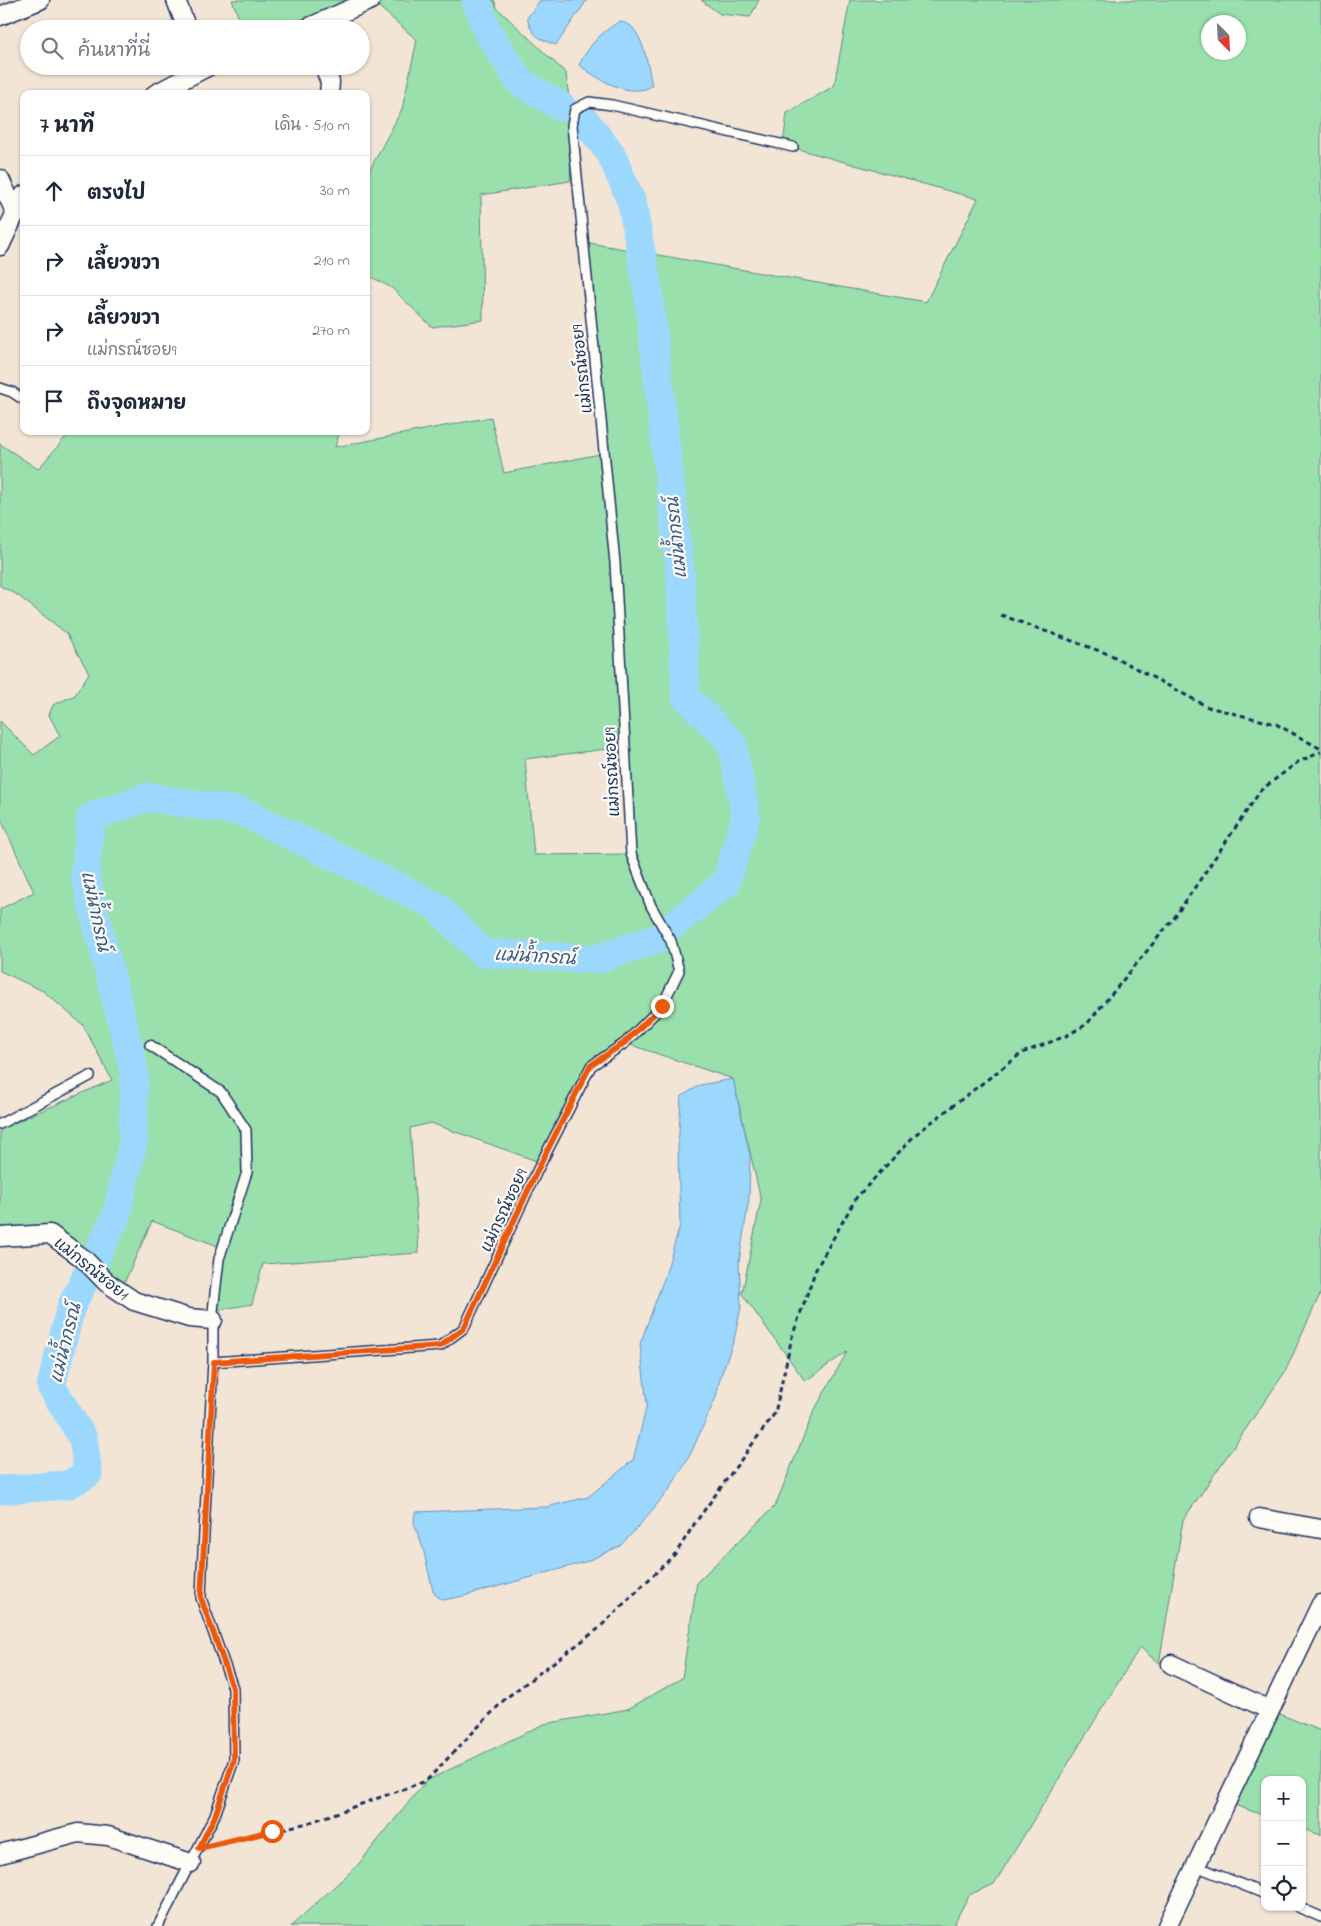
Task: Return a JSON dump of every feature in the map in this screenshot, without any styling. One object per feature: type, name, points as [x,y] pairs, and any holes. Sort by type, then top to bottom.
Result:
[{"type":"street","points":[[0,16],[40,0]]},
{"type":"street","points":[[176,0],[184,20]]},
{"type":"street","points":[[327,20],[371,0]]},
{"type":"street","points":[[161,90],[189,75]]},
{"type":"street","points":[[327,75],[330,82],[329,90]]},
{"type":"street","points":[[0,179],[16,214]]},
{"type":"street","points":[[0,246],[20,204]]},
{"type":"street","name":"แม่กรณ์ซอย1","points":[[0,1237],[50,1234],[90,1265],[118,1292],[134,1301],[189,1318],[213,1320]]},
{"type":"street","points":[[1259,1518],[1321,1528]]},
{"type":"street","points":[[1168,1926],[1321,1605]]},
{"type":"street","points":[[1171,1664],[1270,1710]]},
{"type":"street","points":[[0,1854],[78,1833],[108,1836],[195,1855]]},
{"type":"lane","name":"แม่กรณ์ซอย9","points":[[214,1362],[440,1346],[464,1328],[538,1169],[590,1066],[624,1043],[662,1006],[671,989],[679,971],[671,941],[651,906],[631,854],[615,563],[572,125],[575,109],[589,102],[793,147]]},
{"type":"lane","points":[[0,388],[20,397]]},
{"type":"lane","points":[[150,1045],[221,1092],[246,1130],[247,1172],[219,1258],[213,1320],[214,1362],[201,1598],[233,1688],[234,1760],[215,1816],[158,1926]]},
{"type":"lane","points":[[0,1124],[90,1076]]},
{"type":"lane","points":[[1196,1866],[1261,1892]]},
{"type":"lane","points":[[1306,1910],[1321,1917]]},
{"type":"path","points":[[1000,615],[1111,655],[1208,707],[1276,724],[1321,751]]},
{"type":"path","points":[[195,1855],[308,1823],[426,1781],[506,1698],[598,1629],[676,1553],[695,1523],[775,1413],[792,1337],[816,1270],[856,1198],[916,1134],[1022,1053],[1066,1036],[1087,1024],[1174,918],[1261,790],[1298,762],[1321,751]]},
{"type":"green space","points":[[232,0],[371,0],[323,20],[240,20]]},
{"type":"green space","points":[[371,0],[494,0],[497,8],[566,73],[572,125],[570,181],[481,195],[483,320],[432,327],[392,288],[370,276],[370,169],[402,109],[417,40]]},
{"type":"green space","points":[[701,0],[759,0],[750,17],[720,14]]},
{"type":"green space","points":[[850,0],[1321,0],[1321,1292],[1285,1372],[1183,1520],[1159,1664],[1140,1647],[994,1884],[969,1895],[953,1926],[291,1926],[357,1866],[426,1781],[544,1724],[628,1709],[682,1678],[697,1582],[775,1506],[814,1411],[847,1352],[805,1381],[742,1294],[761,1200],[733,1079],[625,1043],[590,1066],[542,1163],[431,1123],[410,1128],[419,1253],[263,1264],[252,1304],[213,1311],[223,1248],[152,1221],[120,1292],[70,1243],[0,1236],[0,1129],[112,1080],[83,1025],[43,991],[0,971],[0,909],[34,892],[0,817],[0,721],[34,755],[60,736],[49,715],[53,705],[75,695],[89,673],[66,633],[16,594],[0,586],[0,444],[38,469],[68,435],[339,435],[335,447],[491,417],[504,473],[600,454],[584,242],[926,302],[978,199],[783,145],[787,113],[834,86]],"holes":[[[624,747],[631,854],[534,855],[525,759]]]},
{"type":"green space","points":[[1270,1710],[1321,1731],[1321,1835],[1306,1830],[1306,1776],[1261,1776],[1261,1815],[1226,1802]]},
{"type":"water","points":[[540,0],[587,0],[556,45],[537,36],[529,24],[527,18]]},
{"type":"water","points":[[620,21],[631,26],[636,31],[645,54],[652,86],[634,90],[624,89],[604,81],[579,65],[596,40],[606,30]]},
{"type":"water","points":[[733,1079],[750,1155],[749,1199],[739,1262],[741,1306],[734,1340],[720,1378],[716,1397],[690,1455],[669,1490],[620,1546],[585,1562],[464,1596],[444,1600],[438,1597],[433,1591],[423,1548],[414,1523],[415,1512],[546,1507],[588,1497],[633,1460],[647,1405],[640,1344],[665,1276],[680,1225],[678,1151],[681,1097],[700,1085]]},
{"type":"waterway","name":"แม่น้ำกรณ์","points":[[476,0],[487,30],[520,82],[562,107]]},
{"type":"waterway","name":"แม่น้ำกรณ์","points":[[586,122],[611,154],[632,203],[648,290],[681,582],[686,697],[732,743],[746,817],[726,883],[676,923]]},
{"type":"waterway","name":"แม่น้ำกรณ์","points":[[0,1490],[67,1485],[88,1474],[83,1438],[51,1386],[71,1307],[116,1217],[133,1142],[134,1069],[85,875],[91,817],[147,797],[243,812],[435,905],[483,953],[597,959],[659,938]]},
{"type":"route","points":[[272,1831],[199,1848],[215,1816],[234,1760],[233,1688],[201,1598],[214,1362],[440,1346],[464,1328],[538,1169],[590,1066],[624,1043],[662,1006]]}]
